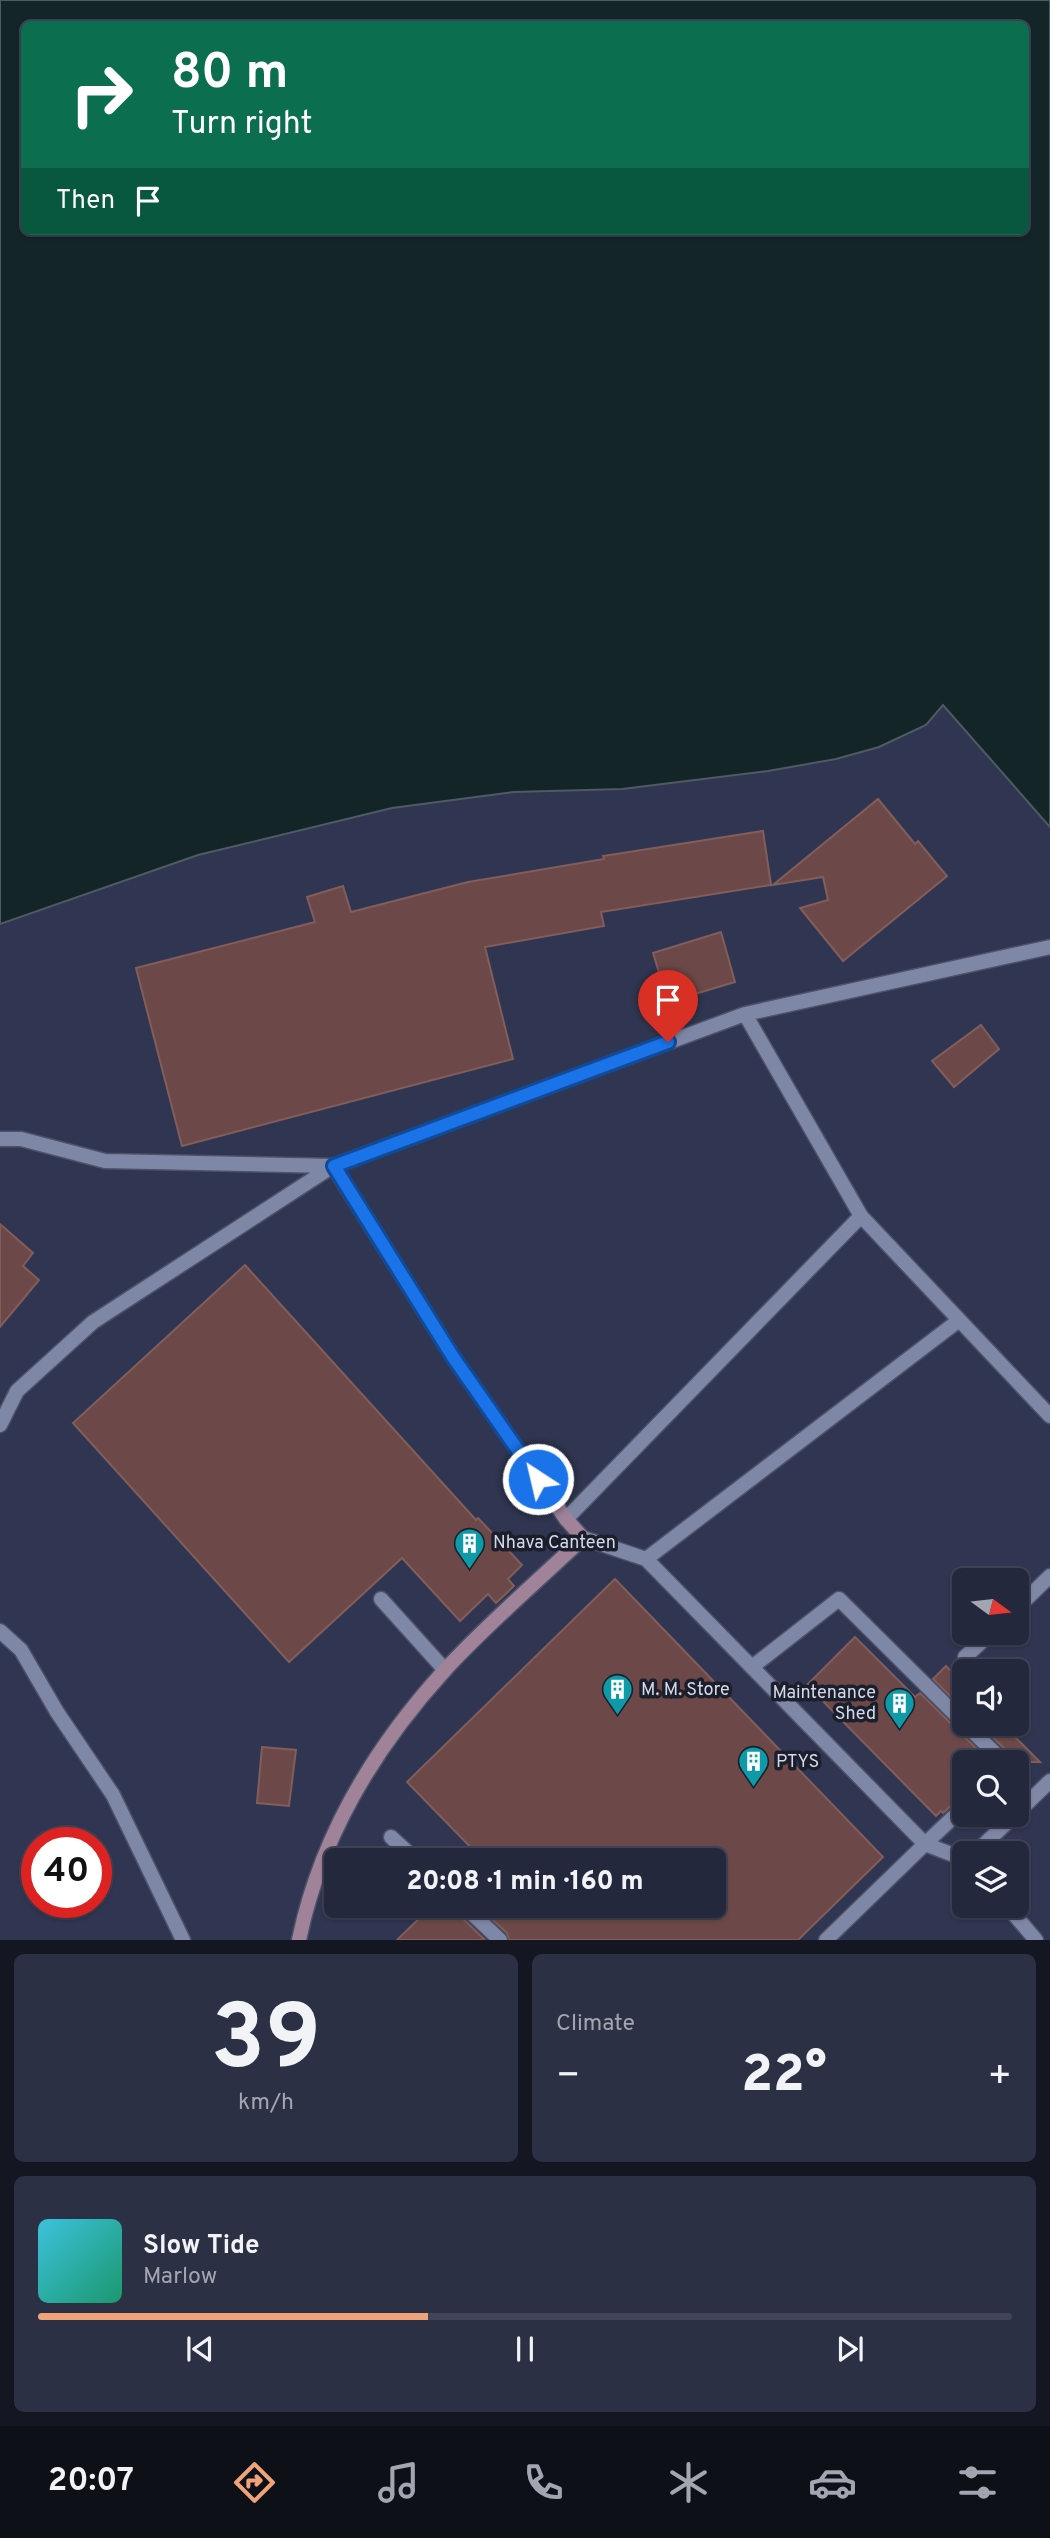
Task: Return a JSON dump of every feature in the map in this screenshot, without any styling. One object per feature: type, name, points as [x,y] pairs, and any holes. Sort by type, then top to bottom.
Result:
[{"type":"street","points":[[299,1940],[306,1906],[335,1830],[384,1744],[444,1670],[583,1538],[566,1519],[453,1357],[334,1166]]},
{"type":"lane","points":[[0,1425],[17,1391],[93,1322],[334,1166],[745,1013],[1050,947]]},
{"type":"lane","points":[[745,1013],[861,1216],[1050,1416]]},
{"type":"lane","points":[[0,1139],[22,1139],[105,1161],[334,1166]]},
{"type":"lane","points":[[566,1519],[861,1216]]},
{"type":"lane","points":[[646,1559],[958,1321]]},
{"type":"lane","points":[[583,1538],[646,1559],[925,1844],[952,1854]]},
{"type":"lane","points":[[1029,1596],[1050,1576]]},
{"type":"lane","points":[[752,1667],[839,1599],[952,1710]]},
{"type":"lane","points":[[381,1600],[444,1670]]},
{"type":"lane","points":[[0,1631],[21,1650],[57,1712],[113,1795],[183,1940]]},
{"type":"lane","points":[[965,1657],[978,1645]]},
{"type":"lane","points":[[978,1736],[992,1750]]},
{"type":"lane","points":[[1029,1801],[1050,1781]]},
{"type":"lane","points":[[826,1940],[952,1818]]},
{"type":"lane","points":[[988,1841],[1002,1827]]},
{"type":"lane","points":[[391,1837],[403,1848]]},
{"type":"lane","points":[[477,1918],[500,1940]]},
{"type":"lane","points":[[1017,1918],[1036,1940]]},
{"type":"shaded area","points":[[0,0],[1050,0],[1050,827],[943,705],[926,725],[879,747],[836,759],[768,771],[622,789],[513,792],[392,808],[198,855],[0,924]]},
{"type":"building","points":[[878,799],[915,844],[918,841],[947,876],[843,961],[800,908],[828,900],[823,877],[773,885]]},
{"type":"building","points":[[763,831],[771,885],[601,912],[604,926],[485,947],[513,1059],[182,1146],[136,968],[315,922],[307,897],[343,886],[351,912],[468,882],[604,859],[603,856]]},
{"type":"building","points":[[721,932],[735,982],[668,1002],[653,953]]},
{"type":"building","points":[[981,1025],[999,1049],[954,1087],[932,1061]]},
{"type":"building","points":[[0,1224],[33,1253],[23,1266],[39,1280],[0,1327]]},
{"type":"building","points":[[245,1265],[476,1520],[478,1518],[522,1565],[508,1579],[514,1586],[496,1603],[488,1594],[460,1621],[402,1558],[289,1662],[73,1423]]},
{"type":"building","points":[[615,1579],[883,1857],[798,1940],[509,1940],[507,1933],[491,1918],[726,1918],[726,1848],[471,1848],[407,1782]]},
{"type":"building","name":"Maintenance Shed","points":[[855,1637],[915,1697],[920,1693],[952,1725],[952,1736],[964,1736],[978,1750],[952,1750],[952,1805],[936,1816],[807,1685]]},
{"type":"building","points":[[946,1666],[952,1672],[952,1698],[933,1679]]},
{"type":"building","points":[[991,1736],[1014,1736],[1028,1750],[1006,1750]]},
{"type":"building","points":[[262,1747],[296,1750],[289,1806],[257,1803]]},
{"type":"building","points":[[1029,1751],[1040,1762],[1029,1762]]},
{"type":"building","points":[[420,1918],[462,1918],[485,1940],[397,1940]]},
{"type":"place","name":"Nhava Canteen","points":[[470,1570]]},
{"type":"place","name":"M. M. Store","points":[[618,1717]]},
{"type":"place","name":"Maintenance Shed","points":[[899,1730]]},
{"type":"place","name":"PTYS","points":[[753,1789]]},
{"type":"route","points":[[538,1479],[453,1357],[334,1166],[668,1042]]}]
